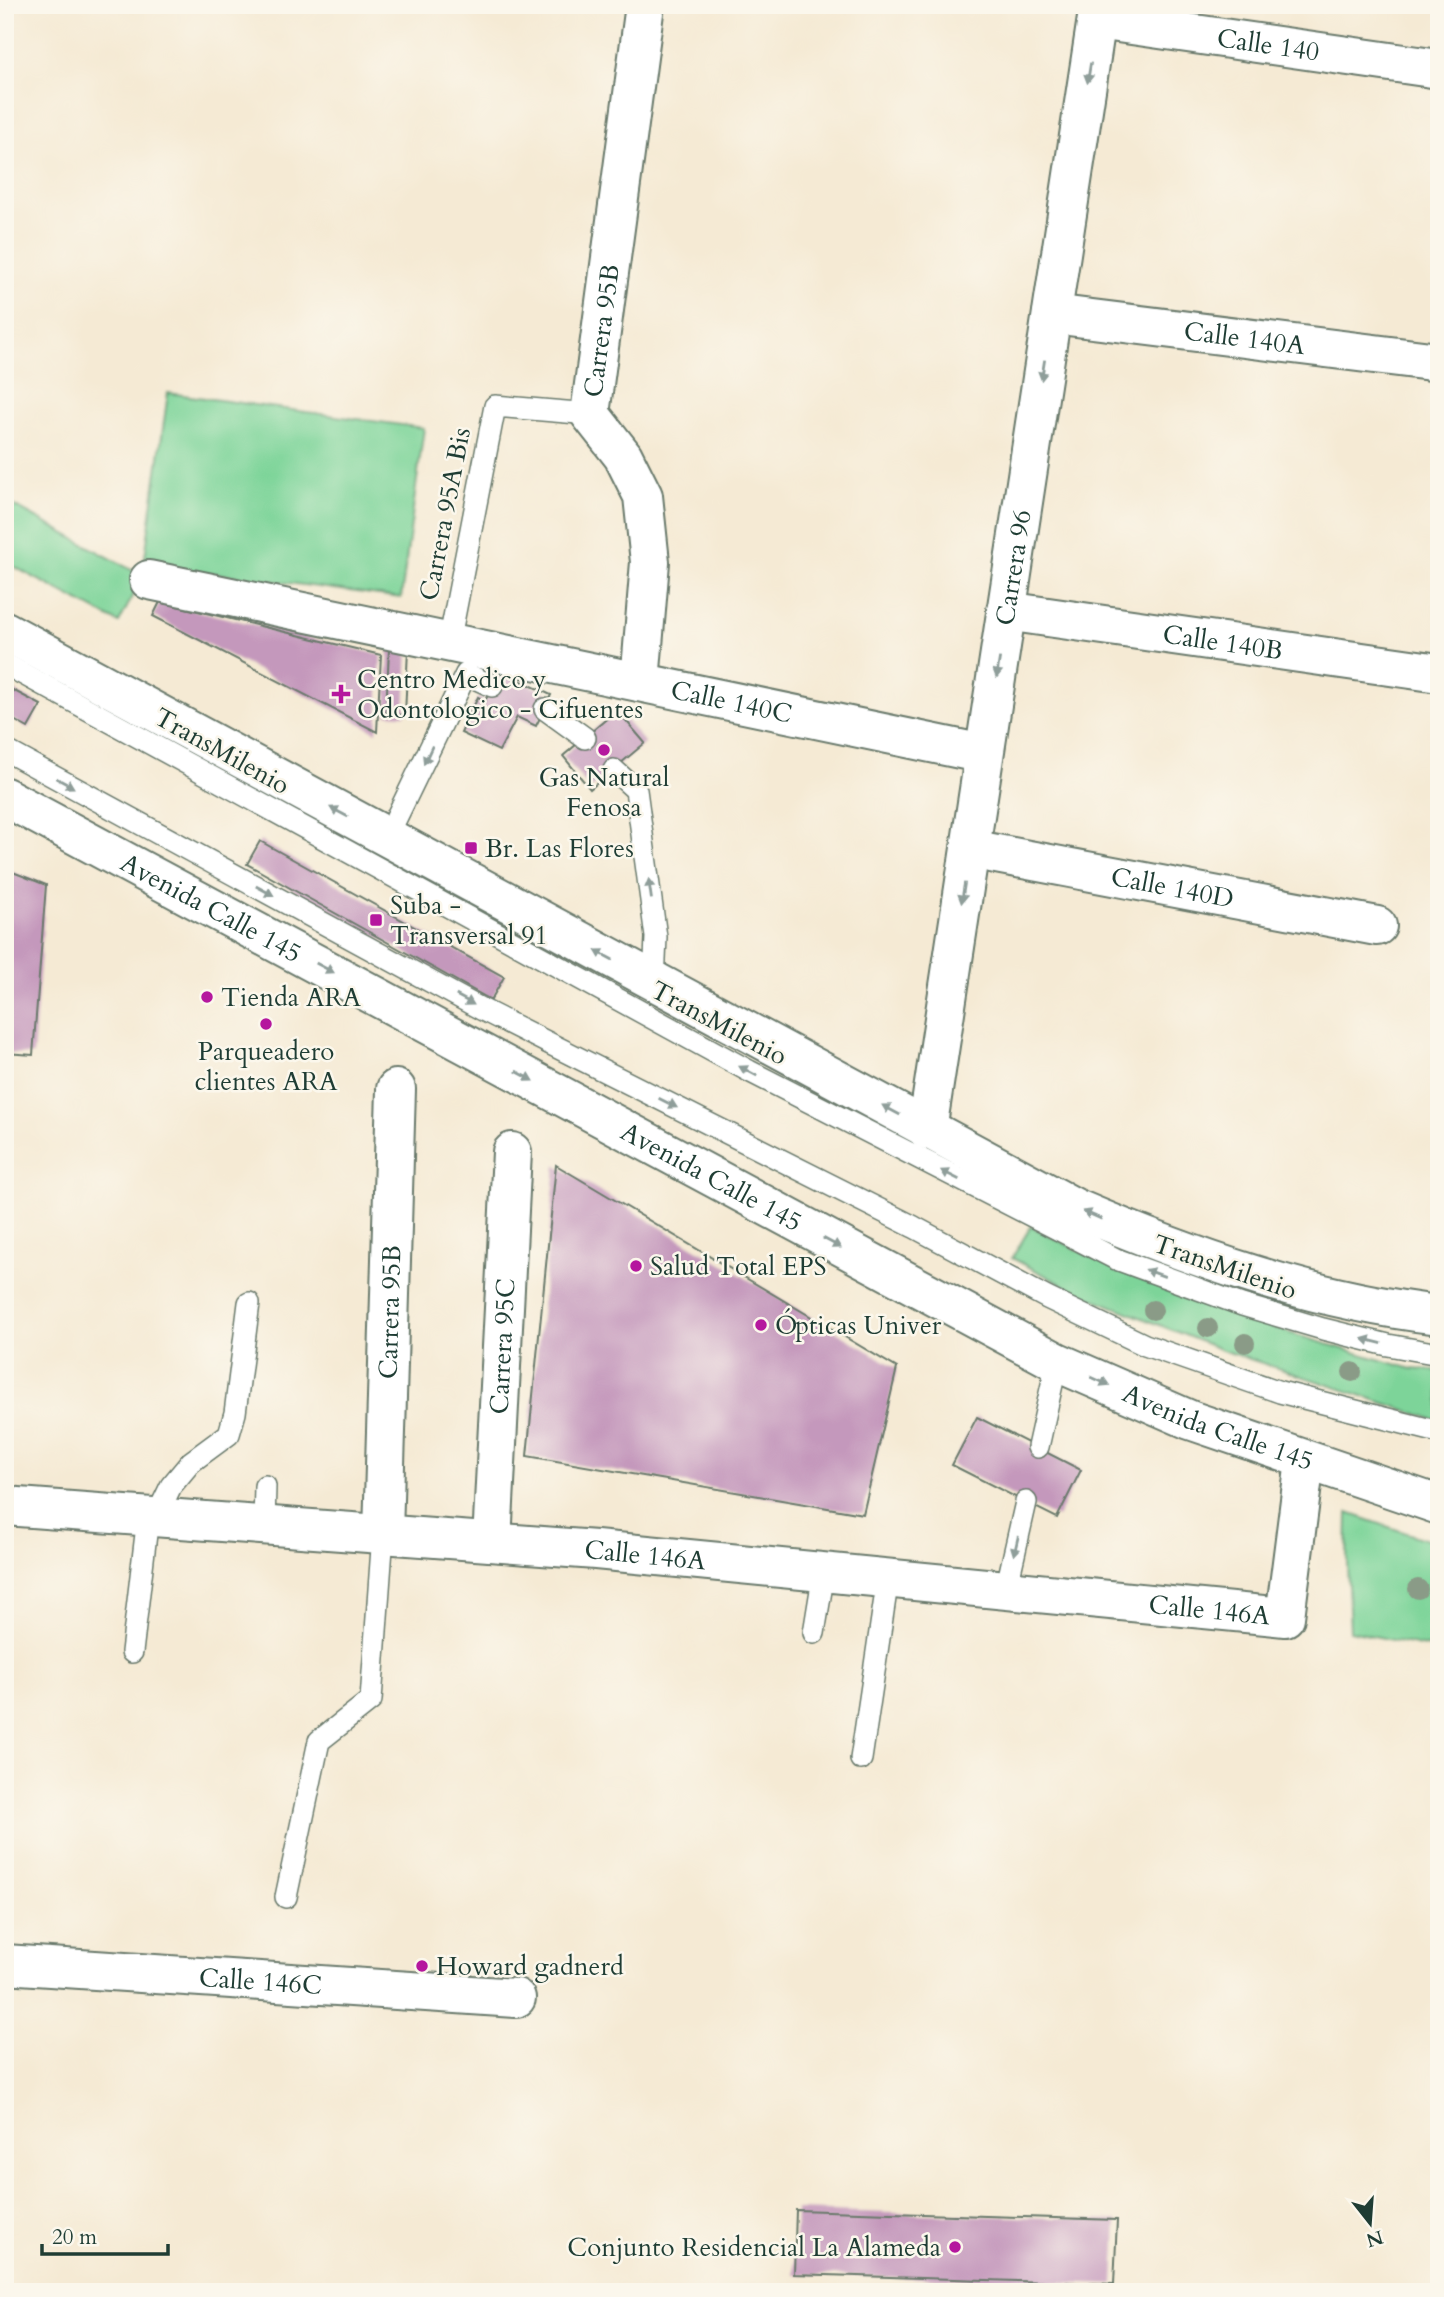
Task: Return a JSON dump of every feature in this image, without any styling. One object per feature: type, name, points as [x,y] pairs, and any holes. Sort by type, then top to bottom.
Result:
[{"type":"street","name":"Carrera 95B","points":[[640,682],[650,562],[643,496],[623,456],[590,414],[645,5]]},
{"type":"street","name":"Calle 140","points":[[1098,13],[1439,69]]},
{"type":"street","name":"Carrera 96","points":[[927,1129],[1098,13]]},
{"type":"street","name":"Calle 140A","points":[[1052,314],[1439,362]]},
{"type":"street","name":"Calle 140C","points":[[149,580],[984,754]]},
{"type":"street","name":"Calle 140B","points":[[1006,611],[1439,673]]},
{"type":"street","points":[[5,631],[1075,1208],[1155,1242],[1243,1273],[1395,1310],[1439,1315]]},
{"type":"street","name":"Avenida Calle 145","points":[[5,797],[1057,1362],[1190,1420],[1439,1505]]},
{"type":"street","name":"Calle 140D","points":[[970,849],[1377,926]]},
{"type":"street","name":"Carrera 95B","points":[[383,1534],[396,1089]]},
{"type":"street","name":"Carrera 95C","points":[[492,1542],[512,1152]]},
{"type":"street","points":[[1305,1461],[1439,1487]]},
{"type":"street","name":"Calle 146A","points":[[5,1506],[492,1542],[1285,1617],[1305,1461]]},
{"type":"street","name":"Calle 146C","points":[[5,1964],[516,1998]]},
{"type":"lane","name":"Carrera 95A Bis","points":[[449,643],[495,406],[590,414]]},
{"type":"lane","name":"TransMilenio","points":[[5,664],[749,1071],[1116,1259],[1242,1305],[1336,1332],[1439,1354]]},
{"type":"lane","points":[[387,837],[466,674],[492,686]]},
{"type":"lane","points":[[545,709],[585,738]]},
{"type":"lane","points":[[5,750],[481,1009],[1108,1328],[1178,1358],[1280,1392],[1439,1432]]},
{"type":"lane","points":[[614,770],[636,790],[656,937],[654,982]]},
{"type":"lane","points":[[132,1652],[148,1517],[157,1515],[171,1486],[191,1462],[229,1434],[235,1413],[249,1303]]},
{"type":"lane","points":[[1038,1447],[1057,1362]]},
{"type":"lane","points":[[264,1525],[265,1486]]},
{"type":"lane","points":[[1006,1590],[1026,1502]]},
{"type":"lane","points":[[286,1897],[318,1741],[371,1700],[383,1534]]},
{"type":"lane","points":[[814,1633],[824,1572]]},
{"type":"lane","points":[[860,1759],[888,1578]]},
{"type":"green space","points":[[168,393],[424,428],[401,598],[144,564]]},
{"type":"green space","points":[[5,501],[143,576],[119,623],[5,562]]},
{"type":"green space","points":[[1031,1226],[1097,1260],[1181,1297],[1286,1332],[1412,1369],[1439,1371],[1439,1421],[1222,1350],[1077,1292],[1012,1258]]},
{"type":"green space","points":[[1348,1513],[1439,1544],[1439,1650],[1350,1631]]},
{"type":"building","name":"Centro Medico y Odontologico - Cifuentes","points":[[160,602],[381,655],[377,732],[153,616]]},
{"type":"building","points":[[389,649],[408,649],[405,715],[386,714]]},
{"type":"building","points":[[500,671],[551,695],[536,726],[517,717],[499,751],[461,733],[478,697],[485,701]]},
{"type":"building","points":[[5,686],[41,705],[28,728],[5,715]]},
{"type":"building","name":"Gas Natural Fenosa","points":[[617,710],[645,743],[590,789],[563,756]]},
{"type":"building","name":"Suba - Transversal 91","points":[[260,841],[504,977],[491,1000],[247,864]]},
{"type":"building","points":[[5,869],[46,885],[33,1055],[5,1053]]},
{"type":"building","name":"Salud Total EPS","points":[[556,1165],[897,1368],[863,1514],[527,1456]]},
{"type":"building","points":[[977,1417],[1081,1470],[1057,1518],[952,1465]]},
{"type":"building","name":"Conjunto Residencial La Alameda","points":[[796,2210],[1117,2220],[1114,2284],[794,2274]]},
{"type":"place","name":"Centro Medico y Odontologico - Cifuentes","points":[[341,694]]},
{"type":"place","name":"Gas Natural Fenosa","points":[[604,750]]},
{"type":"place","name":"Br. Las Flores","points":[[471,848]]},
{"type":"place","name":"Suba - Transversal 91","points":[[376,920]]},
{"type":"place","name":"Tienda ARA","points":[[207,997]]},
{"type":"place","name":"Parqueadero clientes ARA","points":[[266,1024]]},
{"type":"place","name":"Salud Total EPS","points":[[636,1266]]},
{"type":"place","name":"Ópticas Univer","points":[[761,1325]]},
{"type":"place","name":"Howard gadnerd","points":[[422,1966]]},
{"type":"place","name":"Conjunto Residencial La Alameda","points":[[955,2247]]}]
